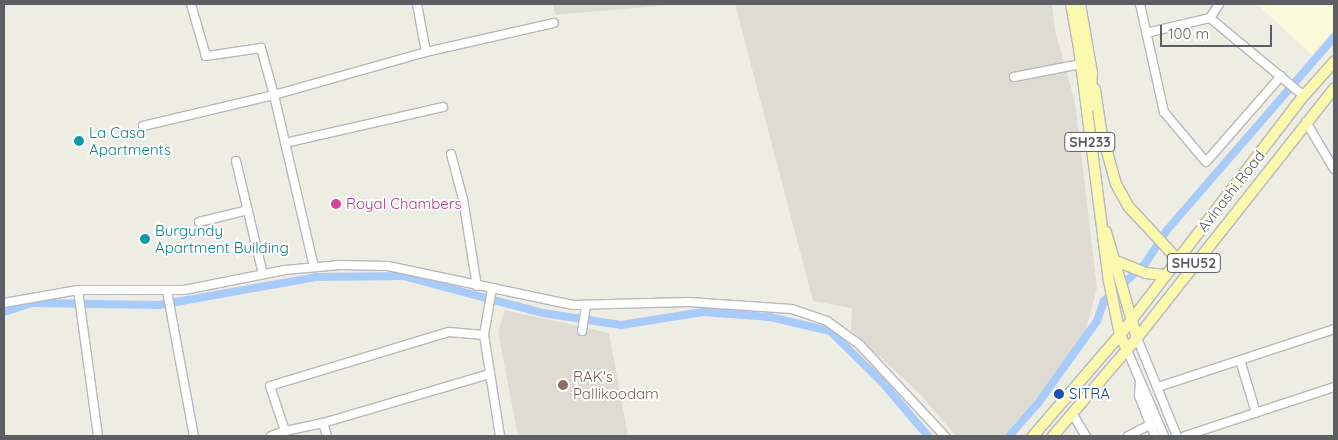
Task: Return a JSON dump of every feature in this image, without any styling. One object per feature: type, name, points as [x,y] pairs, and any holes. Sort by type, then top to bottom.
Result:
[{"type":"main road","name":"SH233","points":[[1071,4],[1086,69],[1105,227],[1138,338]]},
{"type":"main road","name":"SH233","points":[[1080,4],[1109,281],[1120,334],[1127,350]]},
{"type":"main road","name":"Avinashi Road","points":[[1033,436],[1120,334],[1165,275],[1175,257],[1303,97],[1334,62]]},
{"type":"main road","points":[[1086,69],[1116,184],[1129,207],[1148,230],[1175,257]]},
{"type":"main road","name":"Avinashi Road","points":[[1053,436],[1138,338],[1314,111],[1334,88]]},
{"type":"main road","points":[[1303,97],[1314,111]]},
{"type":"main road","points":[[1117,264],[1146,274],[1165,275]]},
{"type":"street","points":[[191,4],[206,56],[261,48],[274,95],[314,267]]},
{"type":"street","points":[[417,4],[426,52]]},
{"type":"street","points":[[1140,4],[1164,112],[1206,162],[1282,77]]},
{"type":"street","points":[[1146,33],[1210,18],[1219,4]]},
{"type":"street","points":[[1210,18],[1282,77],[1303,97]]},
{"type":"street","points":[[143,126],[274,95],[426,52],[554,23]]},
{"type":"street","points":[[1014,77],[1086,69]]},
{"type":"street","points":[[285,143],[443,107]]},
{"type":"street","points":[[1306,122],[1334,169]]},
{"type":"street","points":[[451,154],[463,199],[478,286]]},
{"type":"street","points":[[236,161],[263,274]]},
{"type":"street","points":[[199,222],[248,210]]},
{"type":"street","points":[[4,303],[79,293],[168,294],[263,274],[314,267],[388,266],[491,290],[586,305],[699,302],[792,309],[827,321],[860,345],[945,436]]},
{"type":"street","points":[[491,290],[484,335],[500,436]]},
{"type":"street","points":[[79,293],[98,436]]},
{"type":"street","points":[[168,294],[194,436]]},
{"type":"street","points":[[583,329],[586,305]]},
{"type":"street","points":[[1158,387],[1334,330]]},
{"type":"street","points":[[285,431],[270,386],[449,332],[484,335]]},
{"type":"street","points":[[1138,338],[1178,436]]},
{"type":"street","points":[[1127,350],[1164,436]]},
{"type":"street","points":[[1240,360],[1256,413]]},
{"type":"street","points":[[271,436],[323,423],[490,374]]},
{"type":"street","points":[[1140,379],[1139,396],[1155,436]]},
{"type":"street","points":[[1185,436],[1334,387]]},
{"type":"street","points":[[1072,413],[1086,436]]},
{"type":"street","points":[[323,423],[327,436]]},
{"type":"street","points":[[1128,436],[1150,426]]},
{"type":"shaded area","points":[[553,4],[680,4],[555,15]]},
{"type":"shaded area","points":[[735,4],[1052,4],[1055,30],[1075,102],[1097,288],[1081,348],[1003,436],[956,436],[919,393],[851,330],[852,308],[813,301]]},
{"type":"shaded area","points":[[1257,4],[1334,4],[1334,29],[1312,55]]},
{"type":"shaded area","name":"RAK's Pallikoodam","points":[[505,310],[609,333],[628,436],[518,436],[498,332]]},
{"type":"waterway","points":[[1009,436],[1039,402],[1097,321],[1104,301],[1145,264],[1167,230],[1334,37]]},
{"type":"waterway","points":[[4,312],[32,303],[159,305],[316,277],[403,276],[543,313],[621,325],[703,312],[770,317],[830,331],[882,382],[928,436]]},
{"type":"place","name":"La Casa Apartments","points":[[79,141]]},
{"type":"place","name":"Royal Chambers","points":[[336,204]]},
{"type":"place","name":"Burgundy Apartment Building","points":[[145,239]]},
{"type":"place","name":"RAK's Pallikoodam","points":[[563,385]]},
{"type":"place","name":"SITRA","points":[[1059,394]]}]
